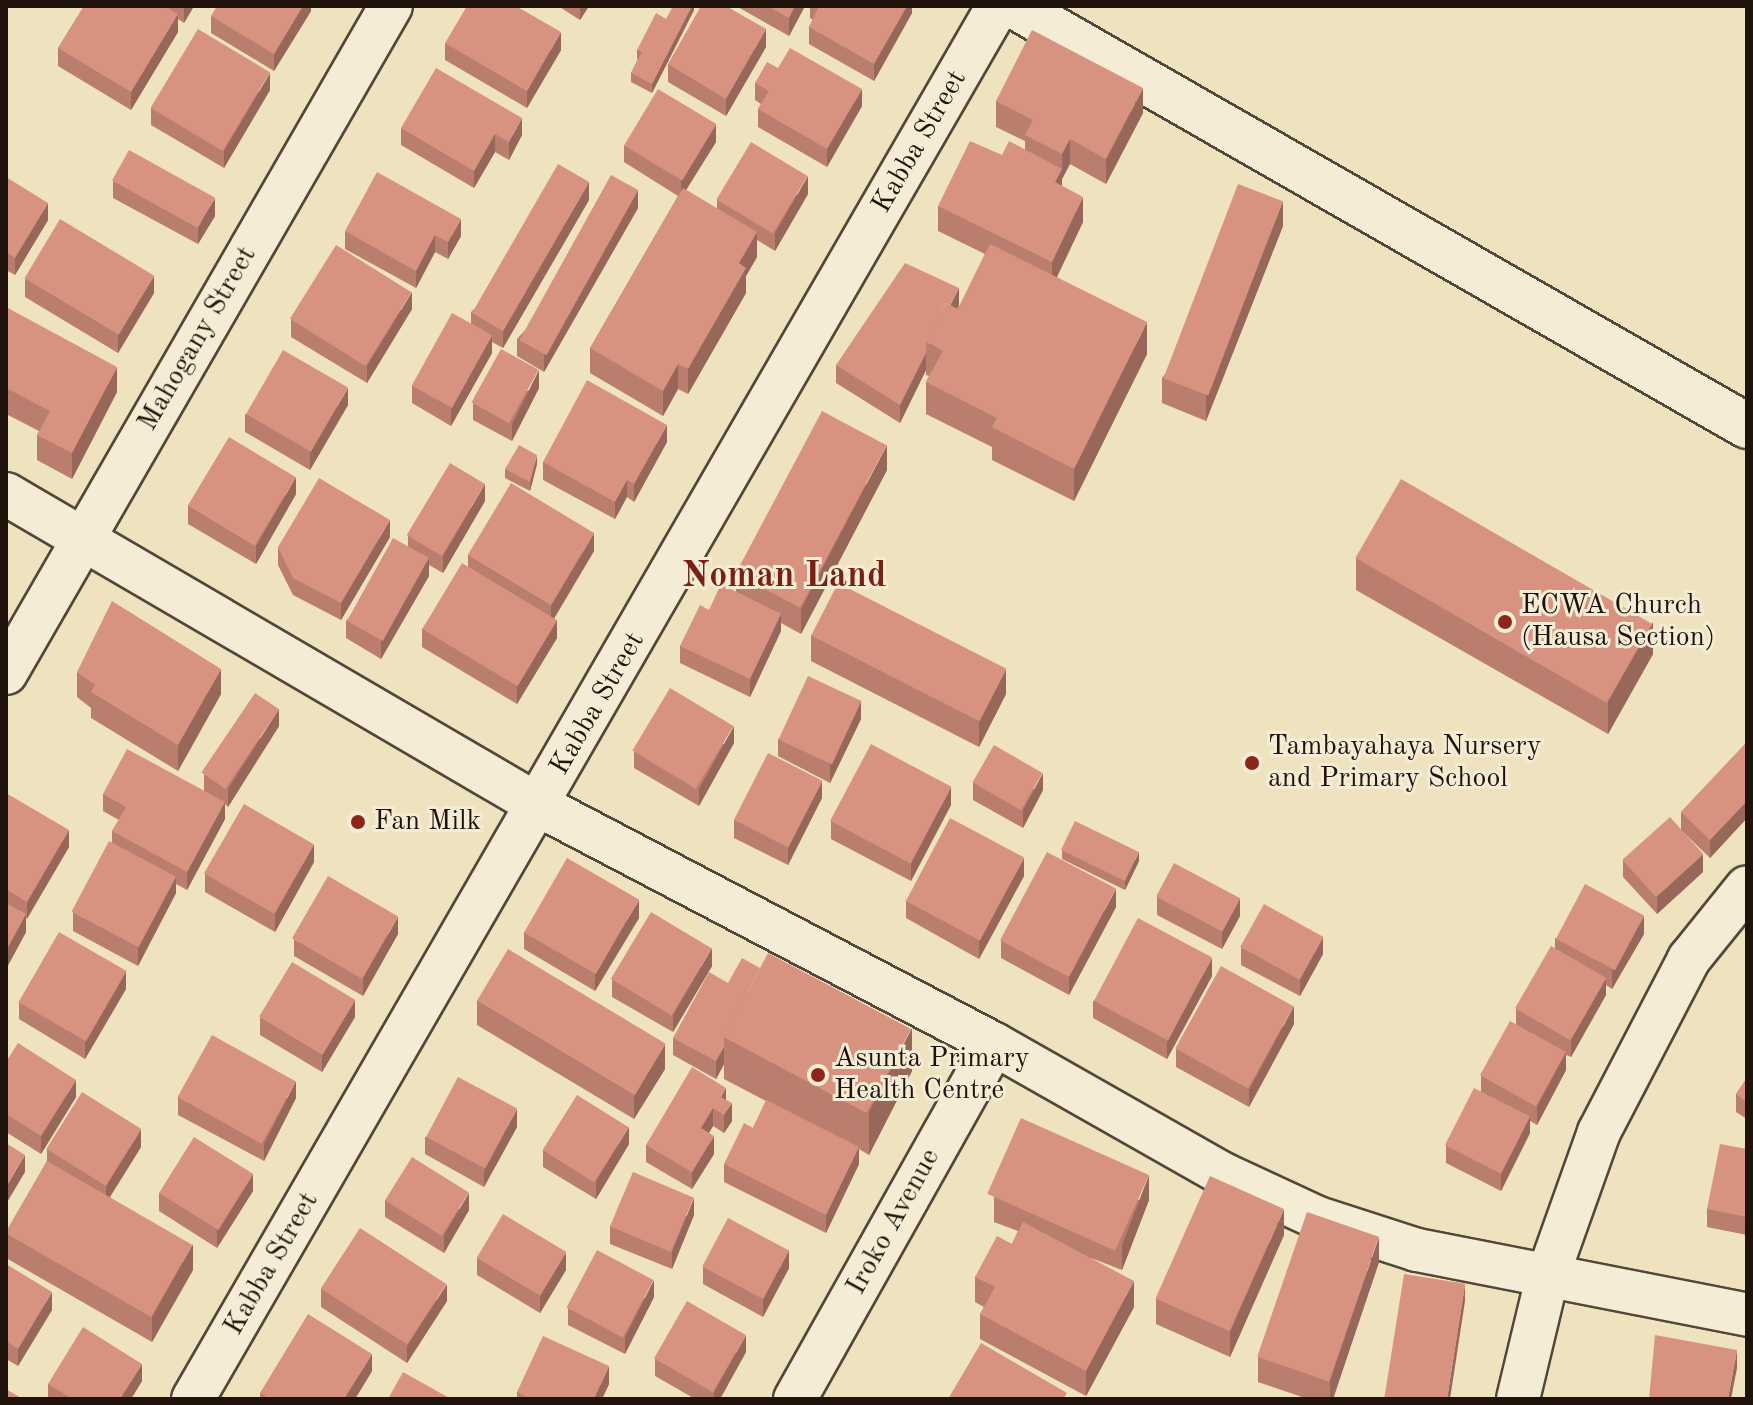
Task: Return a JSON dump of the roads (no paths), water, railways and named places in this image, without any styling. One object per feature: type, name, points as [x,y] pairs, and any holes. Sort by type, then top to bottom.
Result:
[{"type":"main road","points":[[1014,6],[1747,426]]},
{"type":"street","name":"Mahogany Street","points":[[6,673],[391,6]]},
{"type":"street","name":"Kabba Street","points":[[193,1399],[540,806],[998,6]]},
{"type":"street","points":[[6,494],[540,806],[994,1044],[1221,1173],[1318,1218],[1417,1250],[1747,1315]]},
{"type":"street","points":[[1518,1399],[1547,1278],[1599,1132],[1689,959],[1747,887]]},
{"type":"street","name":"Iroko Avenue","points":[[795,1399],[994,1044]]},
{"type":"place","name":"ECWA Church (Hausa Section)","points":[[1505,622]]},
{"type":"place","name":"Tambayahaya Nursery and Primary School","points":[[1252,763]]},
{"type":"place","name":"Fan Milk","points":[[358,822]]},
{"type":"place","name":"Asunta Primary Health Centre","points":[[818,1075]]},
{"type":"district","name":"Noman Land","points":[[784,578]]}]
